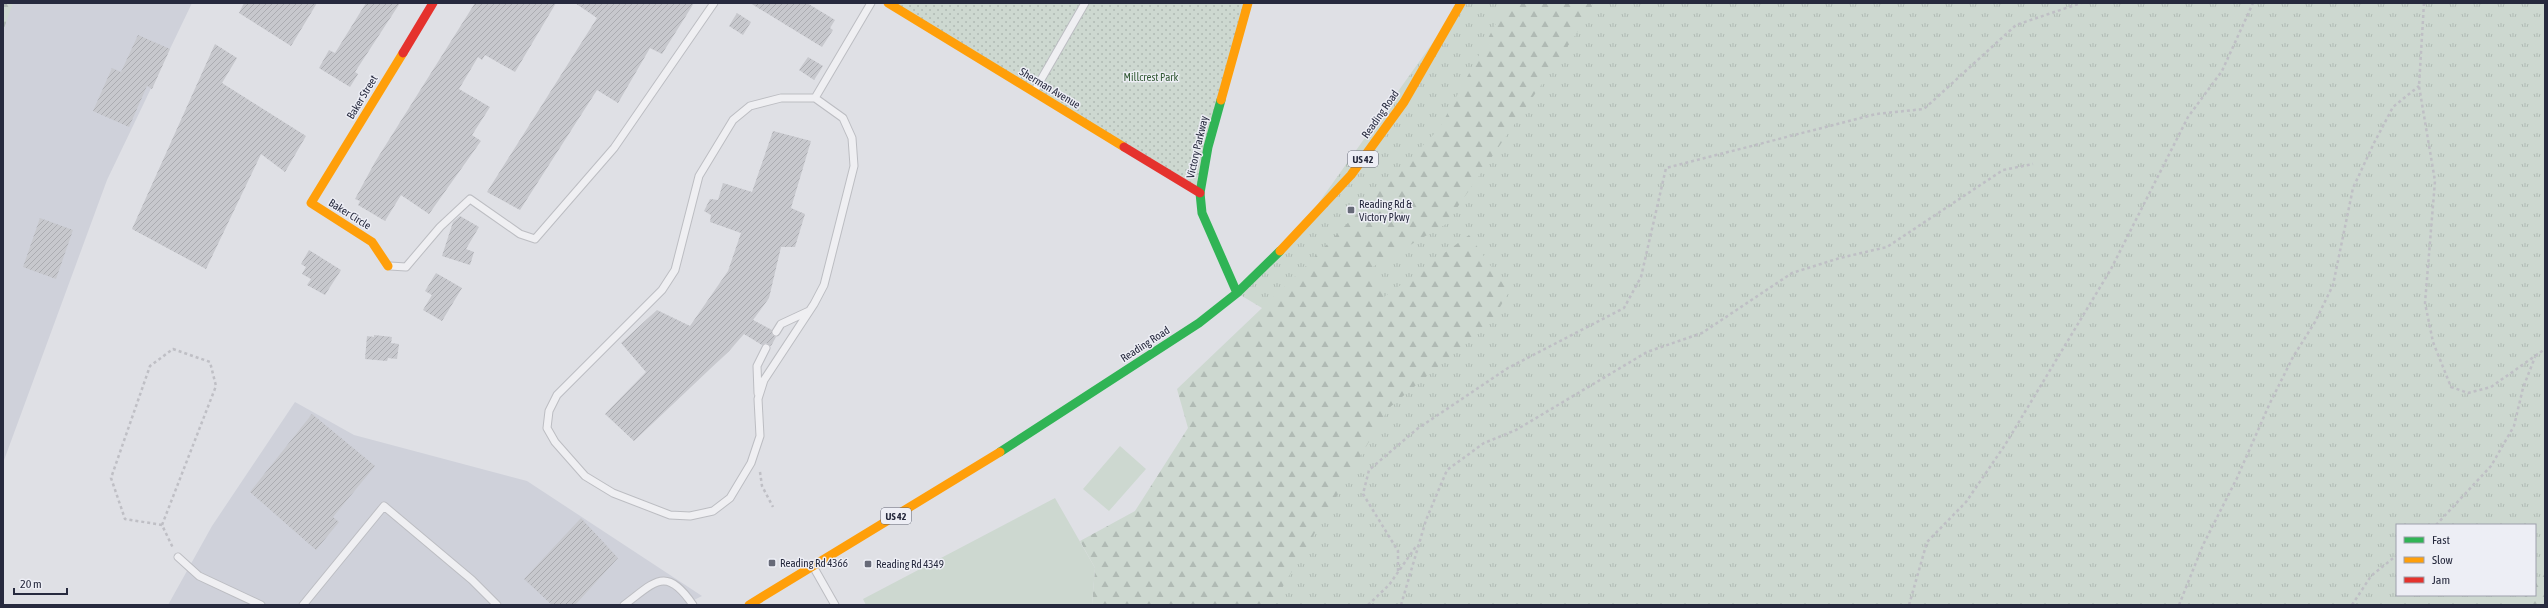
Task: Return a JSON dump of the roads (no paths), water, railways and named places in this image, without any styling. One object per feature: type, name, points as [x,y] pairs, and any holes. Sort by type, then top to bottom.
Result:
[{"type":"street","name":"Baker Street","points":[[311,203],[433,3]]},
{"type":"street","name":"Sherman Avenue","points":[[888,3],[1200,193]]},
{"type":"street","name":"Victory Parkway","points":[[1237,293],[1202,213],[1200,193],[1208,147],[1248,3]]},
{"type":"street","name":"Reading Road","points":[[749,605],[1042,426],[1199,323],[1237,293],[1295,236],[1351,175],[1404,102],[1461,3]]},
{"type":"street","name":"Baker Circle","points":[[311,203],[372,242],[388,266]]},
{"type":"lane","points":[[388,266],[406,267],[440,227],[470,199],[520,234],[535,239],[614,148],[714,3]]},
{"type":"lane","points":[[815,98],[870,3]]},
{"type":"lane","points":[[1034,92],[1085,3]]},
{"type":"lane","points":[[758,399],[764,380],[809,311],[824,285],[854,166],[852,138],[843,118],[815,98],[781,98],[750,106],[733,120],[698,176],[675,270],[662,290],[557,395],[549,411],[547,428],[555,442],[586,476],[613,493],[670,515],[690,516],[713,511],[730,498],[751,463],[760,436],[758,399],[757,366],[766,348]]},
{"type":"lane","points":[[776,332],[781,324],[809,311]]},
{"type":"lane","points":[[303,605],[384,506],[472,580],[497,605]]},
{"type":"lane","points":[[178,557],[199,576],[261,605]]},
{"type":"lane","points":[[812,566],[835,605]]},
{"type":"lane","points":[[624,605],[657,581],[670,581],[682,589],[693,605]]},
{"type":"place","name":"Reading Rd & Victory Pkwy","points":[[1351,210]]},
{"type":"place","name":"Reading Rd 4366","points":[[772,563]]},
{"type":"place","name":"Reading Rd 4349","points":[[868,564]]},
{"type":"park label","name":"Millcrest Park","points":[[1151,77]]}]
